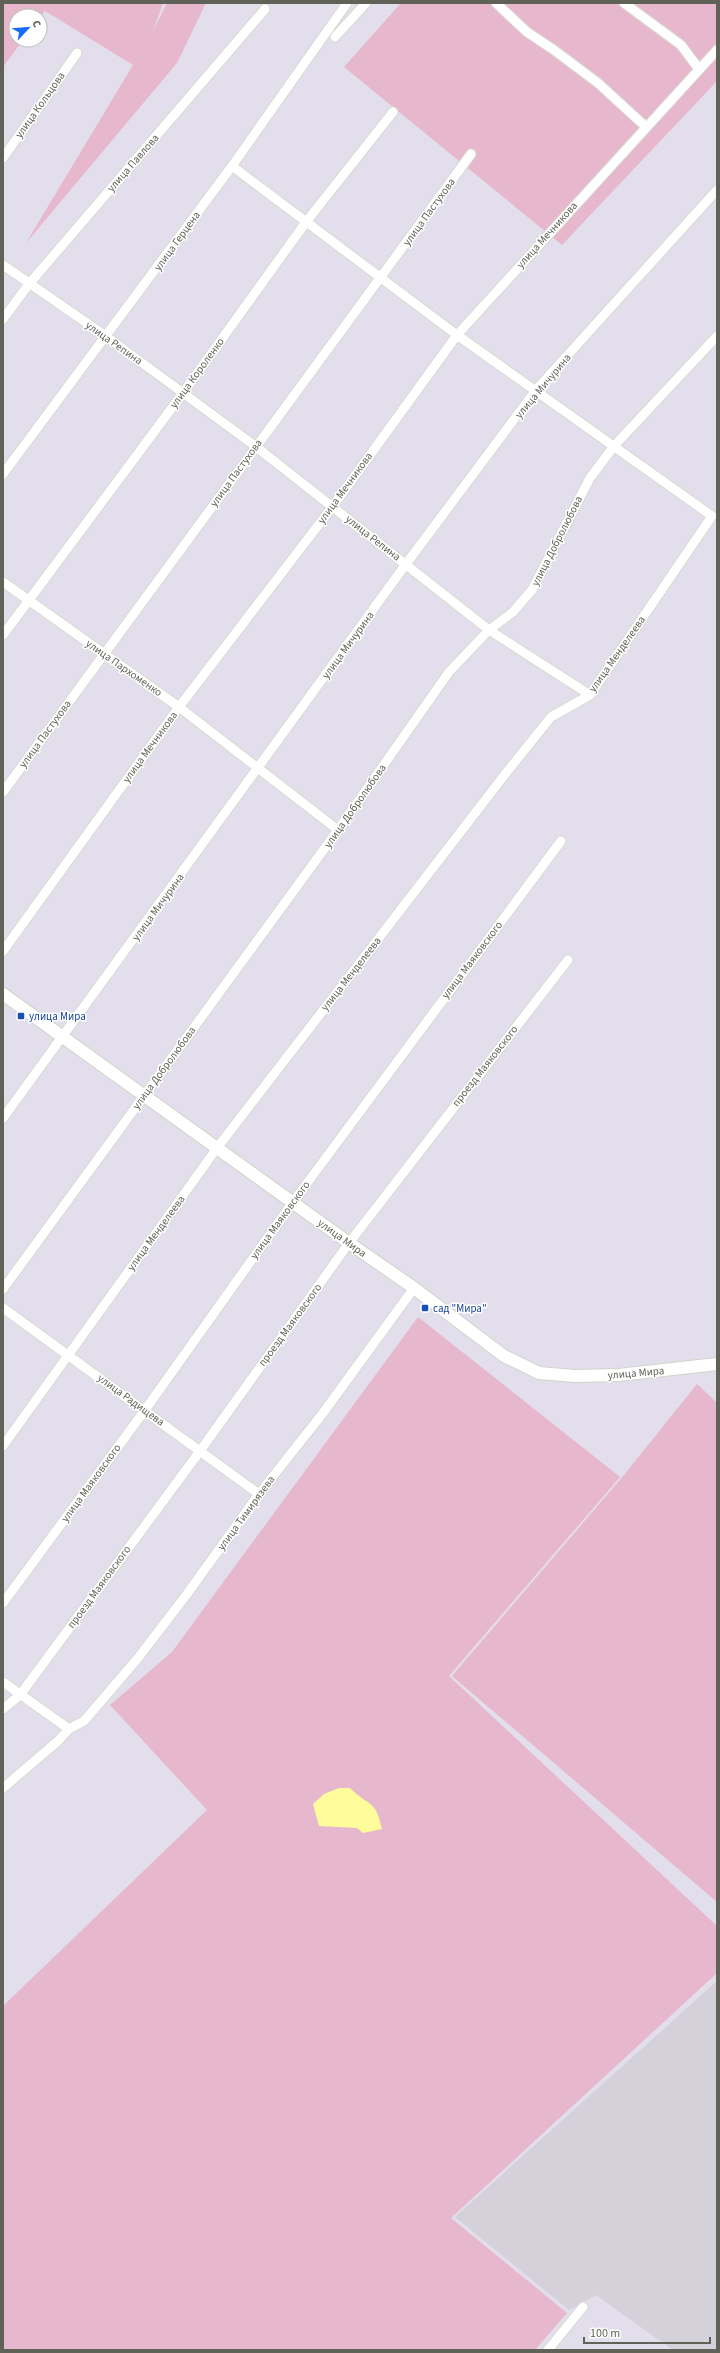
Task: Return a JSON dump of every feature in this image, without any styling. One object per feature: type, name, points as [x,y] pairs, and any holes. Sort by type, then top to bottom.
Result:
[{"type":"main road","name":"улица Мира","points":[[3,994],[145,1095],[348,1243],[414,1288],[504,1356],[539,1373],[575,1376],[619,1375],[717,1364]]},
{"type":"street","name":"улица Герцена","points":[[3,474],[107,337],[232,166],[347,3]]},
{"type":"street","points":[[335,37],[366,3]]},
{"type":"street","points":[[496,3],[527,32],[598,83],[646,127]]},
{"type":"street","points":[[624,3],[681,46],[699,69]]},
{"type":"street","name":"улица Павлова","points":[[3,319],[29,284],[265,9]]},
{"type":"street","name":"улица Мечникова","points":[[3,951],[179,707],[333,506],[457,335],[717,50]]},
{"type":"street","name":"улица Кольцова","points":[[3,158],[78,53]]},
{"type":"street","name":"улица Короленко","points":[[3,635],[183,393],[306,222],[393,112]]},
{"type":"street","name":"улица Пастухова","points":[[3,792],[255,446],[382,277],[471,154]]},
{"type":"street","points":[[232,166],[382,277],[457,335],[614,446]]},
{"type":"street","name":"улица Мичурина","points":[[3,1118],[406,564],[536,390],[717,190]]},
{"type":"street","name":"улица Репина","points":[[3,265],[107,337],[255,446],[489,630],[590,695]]},
{"type":"street","name":"улица Добролюбова","points":[[3,1289],[338,830],[449,672],[489,630],[513,612],[532,590],[590,478],[614,446],[717,336]]},
{"type":"street","name":"улица Менделеева","points":[[3,1446],[217,1148],[551,717],[590,695],[712,516],[614,446]]},
{"type":"street","name":"улица Пархоменко","points":[[3,582],[179,707],[338,830]]},
{"type":"street","name":"улица Маяковского","points":[[3,1603],[145,1410],[293,1202],[561,841]]},
{"type":"street","name":"проезд Маяковского","points":[[20,1695],[200,1451],[348,1243],[568,960]]},
{"type":"street","name":"улица Тимирязева","points":[[3,1788],[58,1741],[69,1729],[84,1721],[138,1658],[187,1594],[259,1494],[323,1413],[414,1288]]},
{"type":"street","name":"улица Радищева","points":[[3,1308],[259,1494]]},
{"type":"street","points":[[3,1682],[69,1729]]},
{"type":"street","points":[[3,1709],[20,1695]]},
{"type":"street","points":[[548,2350],[583,2307]]},
{"type":"shaded area","points":[[3,3],[163,3],[153,31],[167,3],[206,3],[177,63],[26,243],[133,65],[48,13],[48,8],[8,8],[8,48],[17,48],[3,67]]},
{"type":"shaded area","points":[[401,3],[717,3],[717,81],[562,245],[344,67]]},
{"type":"shaded area","points":[[418,1317],[620,1477],[449,1676],[717,1926],[717,1973],[451,2218],[567,2313],[535,2350],[3,2350],[3,2006],[207,1810],[110,1705],[172,1652]]},
{"type":"shaded area","points":[[697,1384],[717,1403],[717,1902],[452,1676],[624,1475]]},
{"type":"shaded area","points":[[339,1788],[350,1788],[371,1804],[377,1812],[382,1829],[363,1833],[357,1828],[319,1826],[313,1804],[324,1794]]},
{"type":"shaded area","points":[[717,1981],[717,2350],[673,2350],[596,2295],[569,2310],[455,2217]]},
{"type":"place","name":"улица Мира","points":[[21,1016]]},
{"type":"place","name":"сад \"Мира\"","points":[[425,1308]]}]
